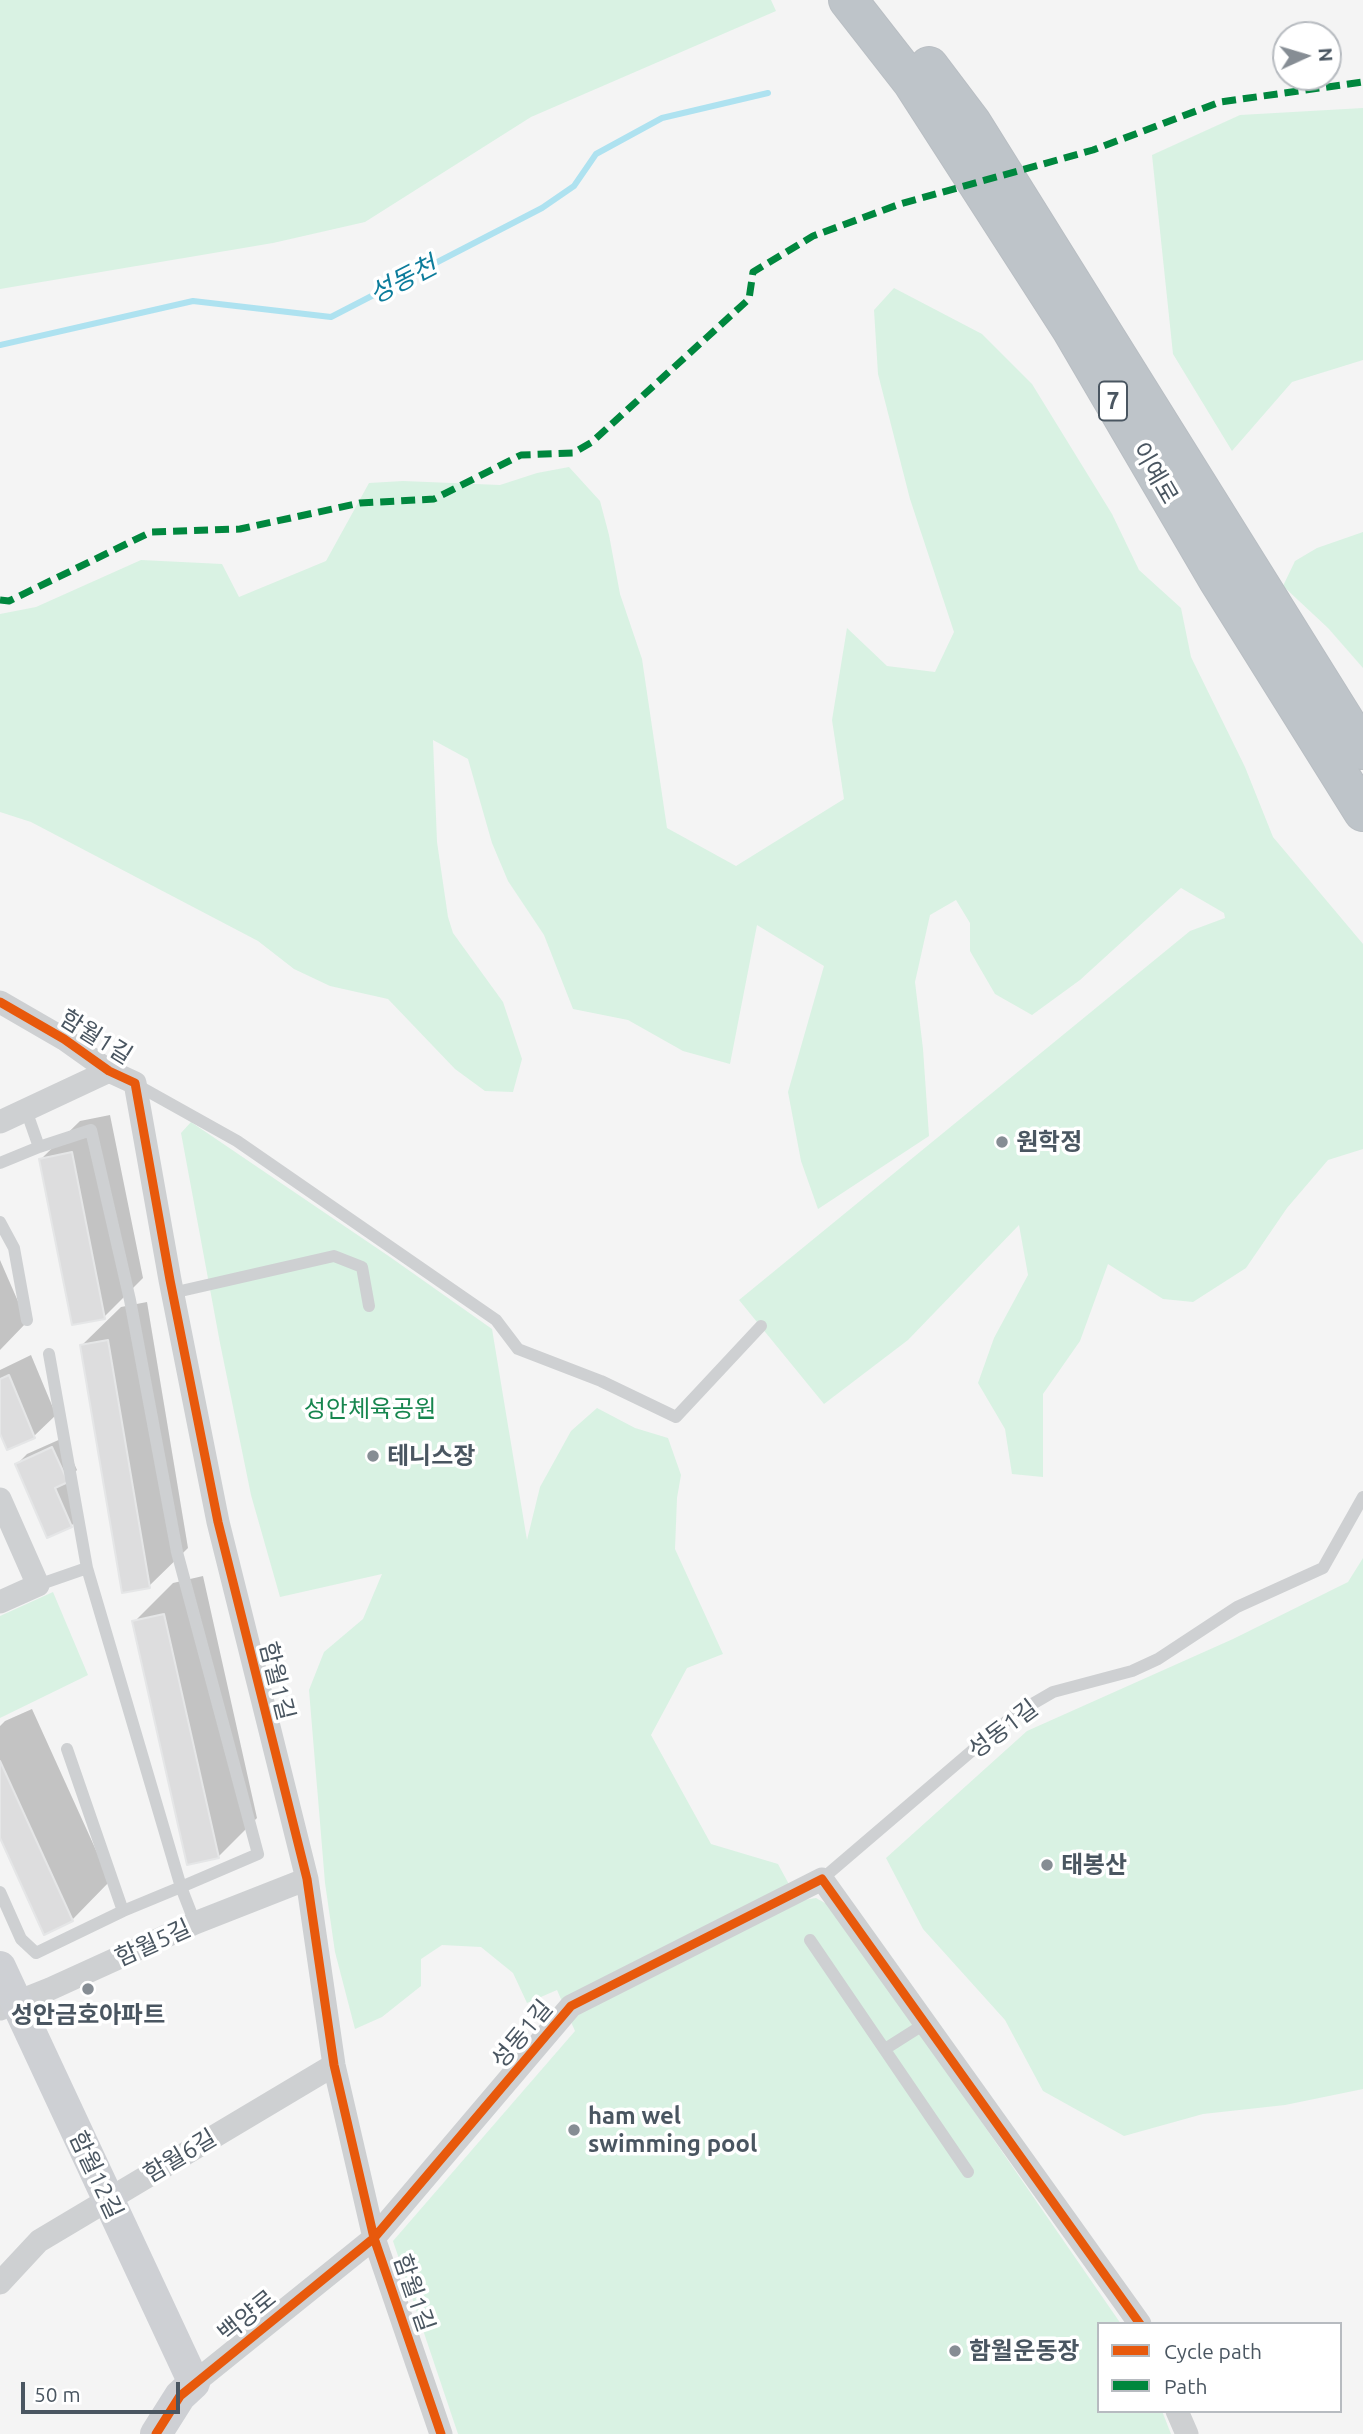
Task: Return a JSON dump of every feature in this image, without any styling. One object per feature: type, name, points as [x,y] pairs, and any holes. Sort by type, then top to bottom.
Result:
[{"type":"highway","name":"이예로","points":[[848,0],[912,82],[1070,329],[1218,580],[1363,812]]},
{"type":"highway","name":"이예로","points":[[880,0],[972,123],[1363,750]]},
{"type":"street","name":"함월1길","points":[[0,1002],[64,1039],[109,1071],[135,1083],[172,1293],[218,1522],[307,1879],[334,2065],[374,2238],[440,2433]]},
{"type":"street","points":[[0,1122],[109,1071]]},
{"type":"street","points":[[0,1499],[38,1585],[0,1602]]},
{"type":"street","name":"함월5길","points":[[8,2006],[195,1923],[307,1879]]},
{"type":"street","points":[[822,1879],[1139,2322]]},
{"type":"street","name":"성동1길","points":[[374,2238],[571,2006],[822,1879]]},
{"type":"street","name":"함월12길","points":[[0,1967],[8,2006],[107,2199],[194,2383]]},
{"type":"street","name":"함월6길","points":[[0,2283],[39,2241],[334,2065]]},
{"type":"street","name":"백양로","points":[[156,2434],[180,2396],[194,2383],[374,2238]]},
{"type":"street","points":[[1178,2413],[1187,2434]]},
{"type":"lane","points":[[135,1083],[248,1148],[496,1320],[518,1349],[601,1381],[676,1417],[761,1326]]},
{"type":"lane","points":[[26,1110],[40,1147]]},
{"type":"lane","points":[[0,1163],[91,1130],[130,1300],[177,1552],[258,1854],[123,1911],[36,1953],[21,1939],[0,1892]]},
{"type":"lane","points":[[0,1222],[14,1248],[27,1320]]},
{"type":"lane","points":[[172,1293],[334,1256],[362,1267],[369,1306]]},
{"type":"lane","points":[[49,1354],[87,1568],[181,1887],[195,1923]]},
{"type":"lane","name":"성동1길","points":[[822,1879],[1015,1714],[1053,1692],[1132,1671],[1157,1659],[1237,1607],[1323,1568],[1363,1497]]},
{"type":"lane","points":[[38,1585],[87,1568]]},
{"type":"lane","points":[[67,1749],[123,1911]]},
{"type":"lane","points":[[810,1940],[968,2172]]},
{"type":"lane","points":[[885,2049],[926,2023]]},
{"type":"green space","points":[[0,0],[771,0],[776,11],[531,117],[365,222],[273,243],[0,289]]},
{"type":"green space","points":[[1363,108],[1363,360],[1292,382],[1232,451],[1173,354],[1152,155],[1240,115]]},
{"type":"green space","points":[[894,288],[982,334],[1032,384],[1112,514],[1139,570],[1181,608],[1191,657],[1245,767],[1273,837],[1363,944],[1363,1149],[1328,1160],[1287,1208],[1246,1268],[1193,1302],[1163,1299],[1108,1264],[1080,1341],[1043,1394],[1043,1477],[1012,1474],[1005,1429],[978,1383],[994,1338],[1028,1275],[1019,1225],[908,1340],[824,1404],[739,1300],[1190,931],[1225,918],[1224,913],[1181,888],[1080,980],[1032,1015],[995,994],[970,951],[970,923],[956,900],[930,915],[915,982],[929,1136],[818,1209],[801,1161],[788,1092],[824,966],[757,925],[730,1064],[683,1051],[628,1020],[573,1009],[544,935],[508,881],[492,843],[468,759],[433,740],[437,842],[448,917],[453,933],[503,1002],[522,1059],[513,1092],[485,1091],[455,1069],[388,999],[330,986],[294,969],[258,941],[31,822],[0,812],[0,614],[36,607],[141,560],[222,564],[239,597],[326,561],[369,483],[403,481],[500,485],[537,473],[569,467],[600,501],[620,594],[642,659],[667,828],[736,866],[844,799],[832,720],[847,628],[887,666],[935,672],[954,632],[910,499],[878,374],[874,310]]},
{"type":"green space","points":[[1363,532],[1363,668],[1328,628],[1283,586],[1295,561],[1317,548]]},
{"type":"green space","name":"성안체육공원","points":[[191,1122],[492,1329],[527,1540],[540,1487],[571,1431],[597,1408],[635,1428],[668,1438],[681,1475],[677,1498],[675,1549],[723,1654],[687,1668],[651,1735],[711,1844],[778,1864],[798,1901],[816,1898],[834,1908],[1120,2322],[1097,2322],[1097,2413],[1163,2413],[1171,2434],[458,2434],[393,2241],[575,2031],[557,1990],[527,2003],[513,1973],[481,1947],[442,1945],[421,1959],[421,1986],[382,2017],[355,2029],[335,1952],[325,1883],[309,1690],[324,1652],[363,1619],[382,1574],[280,1597],[251,1495],[181,1133]]},
{"type":"green space","points":[[1363,1558],[1363,2089],[1285,2105],[1203,2114],[1124,2136],[1043,2091],[1005,2020],[923,1929],[886,1858],[1027,1731],[1233,1639],[1348,1582]]},
{"type":"green space","points":[[53,1592],[88,1675],[0,1718],[0,1616]]},
{"type":"building","points":[[72,1152],[105,1319],[72,1325],[39,1159]]},
{"type":"building","points":[[108,1340],[150,1588],[122,1593],[80,1345]]},
{"type":"building","points":[[9,1375],[35,1438],[7,1450],[0,1434],[0,1379]]},
{"type":"building","points":[[52,1447],[68,1482],[55,1488],[72,1527],[47,1538],[15,1464]]},
{"type":"building","points":[[164,1614],[219,1858],[187,1865],[132,1621]]},
{"type":"building","points":[[0,1761],[73,1921],[44,1935],[0,1838]]},
{"type":"waterway","name":"성동천","points":[[0,345],[193,301],[331,317],[542,208],[574,186],[596,154],[662,118],[768,93]]},
{"type":"marked path","points":[[0,600],[9,601],[151,532],[240,529],[360,503],[434,499],[521,455],[573,453],[592,442],[749,299],[753,272],[813,236],[900,204],[1093,150],[1220,102],[1363,82]]},
{"type":"cycle path","points":[[0,1002],[64,1039],[109,1071],[135,1083],[170,1280],[218,1522],[307,1879],[334,2065],[374,2238],[441,2434]]},
{"type":"cycle path","points":[[156,2434],[180,2396],[374,2238],[571,2006],[822,1879],[1139,2322]]},
{"type":"place","name":"원학정","points":[[1002,1142]]},
{"type":"place","name":"테니스장","points":[[373,1456]]},
{"type":"place","name":"태봉산","points":[[1047,1865]]},
{"type":"place","name":"성안금호아파트","points":[[88,1989]]},
{"type":"place","name":"ham wel swimming pool","points":[[574,2130]]},
{"type":"place","name":"함월운동장","points":[[955,2351]]}]
